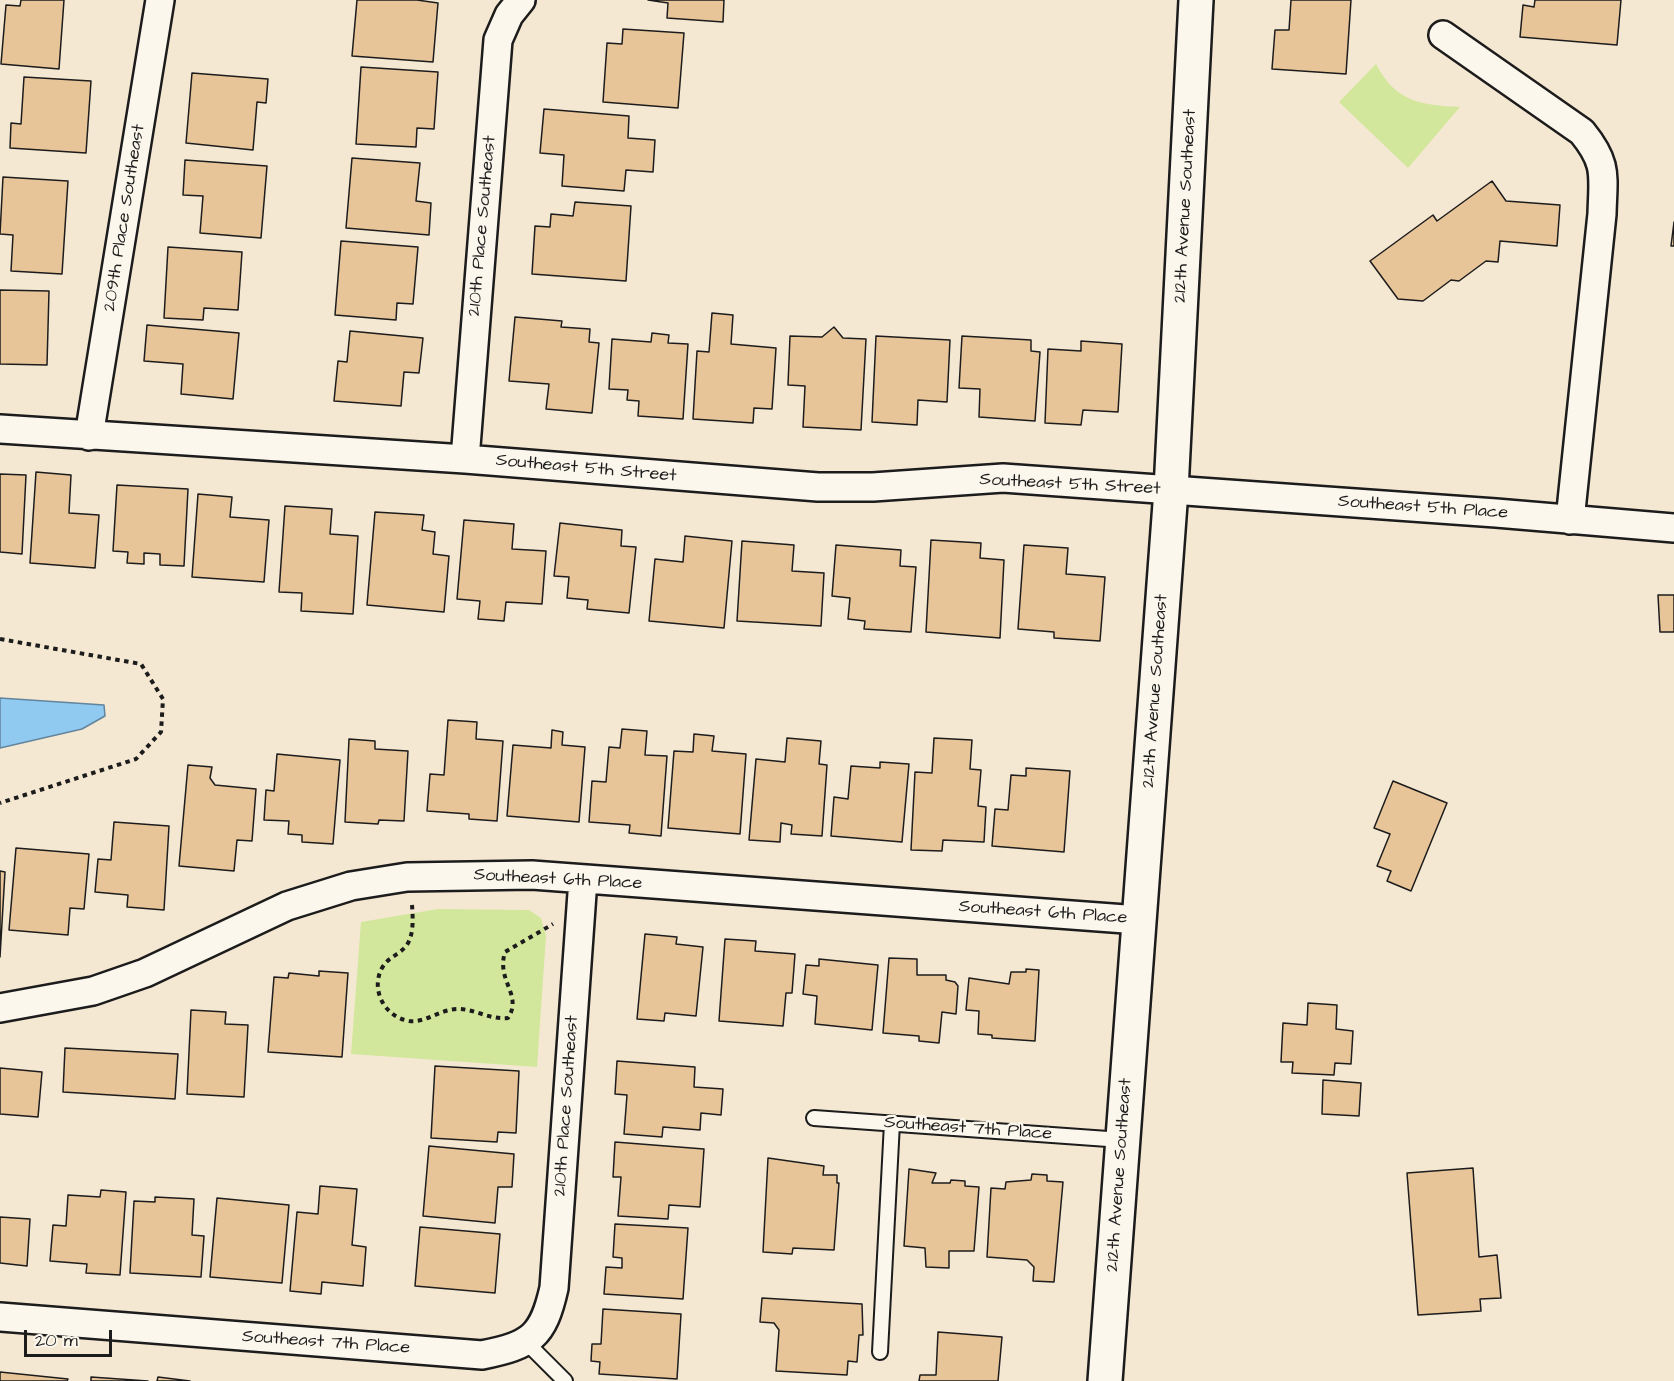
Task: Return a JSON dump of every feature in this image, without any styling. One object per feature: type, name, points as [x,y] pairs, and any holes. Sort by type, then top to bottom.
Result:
[{"type":"street","name":"209th Place Southeast","points":[[89,436],[160,0]]},
{"type":"street","name":"210th Place Southeast","points":[[465,459],[498,40],[509,15],[521,0]]},
{"type":"street","name":"212th Avenue Southeast","points":[[1105,1381],[1171,490],[1196,0]]},
{"type":"street","points":[[1443,35],[1582,132],[1599,153],[1604,172],[1602,214],[1570,520]]},
{"type":"street","name":"Southeast 5th Street","points":[[0,429],[465,459],[818,487],[873,487],[1003,478],[1171,490]]},
{"type":"street","name":"Southeast 5th Place","points":[[1171,490],[1674,528]]},
{"type":"street","name":"Southeast 6th Place","points":[[0,1008],[93,991],[145,973],[287,906],[351,885],[407,877],[532,875],[1139,920]]},
{"type":"street","name":"210th Place Southeast","points":[[532,1336],[548,1315],[554,1288],[583,879]]},
{"type":"street","name":"Southeast 7th Place","points":[[0,1317],[482,1355],[507,1350],[532,1336]]},
{"type":"lane","name":"Southeast 7th Place","points":[[814,1118],[1122,1140]]},
{"type":"lane","points":[[880,1352],[892,1123]]},
{"type":"lane","points":[[532,1336],[565,1381]]},
{"type":"path","points":[[0,639],[141,664],[163,699],[161,732],[136,759],[0,803]]},
{"type":"path","points":[[407,877],[413,916],[410,937],[406,947],[389,958],[381,969],[378,982],[380,998],[396,1018],[411,1021],[426,1019],[443,1010],[461,1009],[495,1019],[508,1018],[513,1010],[513,997],[503,978],[501,963],[505,952],[557,922],[580,923]]},
{"type":"green space","points":[[1376,64],[1392,86],[1410,99],[1433,105],[1460,107],[1408,168],[1339,102]]},
{"type":"green space","points":[[438,909],[529,910],[541,918],[546,936],[537,1067],[351,1054],[361,922]]},
{"type":"water","points":[[0,698],[104,705],[105,716],[82,729],[0,748]]},
{"type":"building","points":[[21,0],[64,0],[59,69],[1,64],[6,5],[20,6]]},
{"type":"building","points":[[357,0],[417,0],[438,3],[433,62],[352,56]]},
{"type":"building","points":[[648,0],[724,0],[723,22],[667,18],[668,3]]},
{"type":"building","points":[[1291,0],[1351,0],[1346,74],[1272,69],[1275,30],[1289,30]]},
{"type":"building","points":[[1535,0],[1621,0],[1617,45],[1520,37],[1523,5],[1534,7]]},
{"type":"building","points":[[623,29],[684,33],[678,108],[603,102],[607,43],[622,44]]},
{"type":"building","points":[[361,67],[438,72],[434,129],[417,128],[416,147],[356,144]]},
{"type":"building","points":[[192,73],[268,79],[266,103],[257,102],[253,150],[186,143]]},
{"type":"building","points":[[24,77],[91,81],[86,153],[10,148],[11,123],[21,124]]},
{"type":"building","points":[[544,109],[629,116],[628,138],[655,140],[653,172],[626,170],[624,191],[562,186],[564,155],[540,153]]},
{"type":"building","points":[[352,158],[420,163],[416,201],[431,203],[429,235],[346,228]]},
{"type":"building","points":[[185,160],[267,166],[261,238],[200,233],[203,196],[183,195]]},
{"type":"building","points":[[3,177],[68,181],[62,274],[11,271],[13,235],[0,234]]},
{"type":"building","points":[[1492,181],[1506,201],[1560,205],[1557,246],[1500,241],[1498,262],[1486,261],[1459,281],[1451,280],[1423,301],[1398,299],[1370,261],[1433,215],[1437,221]]},
{"type":"building","points":[[575,202],[631,206],[626,281],[532,274],[535,226],[550,227],[551,214],[573,216]]},
{"type":"building","points":[[1674,222],[1674,246],[1671,246]]},
{"type":"building","points":[[341,241],[418,247],[413,304],[397,303],[396,320],[335,315]]},
{"type":"building","points":[[168,247],[242,252],[238,310],[204,308],[203,320],[164,318]]},
{"type":"building","points":[[0,290],[49,291],[47,365],[0,364]]},
{"type":"building","points":[[712,313],[733,315],[731,344],[776,348],[772,409],[754,408],[753,423],[693,419],[697,351],[709,352]]},
{"type":"building","points":[[515,317],[562,321],[561,327],[590,329],[589,342],[599,343],[592,413],[546,409],[549,384],[509,381]]},
{"type":"building","points":[[147,325],[239,333],[233,399],[181,394],[183,364],[144,361]]},
{"type":"building","points":[[834,327],[843,338],[866,339],[861,430],[803,427],[805,386],[788,385],[790,336],[822,337]]},
{"type":"building","points":[[350,331],[423,338],[419,373],[404,372],[401,406],[334,401],[338,361],[347,362]]},
{"type":"building","points":[[652,333],[669,335],[668,343],[688,344],[683,419],[638,416],[639,401],[627,400],[628,390],[609,389],[612,339],[651,342]]},
{"type":"building","points":[[876,336],[950,340],[947,402],[918,400],[917,425],[872,422]]},
{"type":"building","points":[[962,336],[1031,340],[1031,351],[1040,352],[1035,421],[979,417],[980,389],[959,388]]},
{"type":"building","points":[[1081,341],[1122,344],[1118,412],[1083,410],[1081,425],[1045,423],[1048,349],[1081,351]]},
{"type":"building","points":[[36,472],[71,475],[69,513],[99,515],[95,568],[30,563]]},
{"type":"building","points":[[0,474],[26,475],[22,554],[0,552]]},
{"type":"building","points":[[117,485],[188,489],[184,566],[160,565],[160,554],[144,553],[144,564],[127,563],[128,552],[113,551]]},
{"type":"building","points":[[198,494],[232,497],[230,517],[269,520],[264,582],[192,577]]},
{"type":"building","points":[[285,506],[332,509],[330,534],[358,536],[353,614],[301,611],[302,593],[279,592]]},
{"type":"building","points":[[375,512],[424,515],[422,530],[435,532],[433,554],[449,556],[444,612],[367,605]]},
{"type":"building","points":[[464,520],[514,524],[512,549],[546,551],[542,604],[506,602],[504,621],[478,619],[480,601],[457,599]]},
{"type":"building","points":[[560,523],[622,530],[621,546],[636,547],[629,613],[587,609],[588,600],[567,598],[569,577],[554,576]]},
{"type":"building","points":[[685,536],[732,541],[724,628],[649,621],[655,559],[683,562]]},
{"type":"building","points":[[931,540],[981,543],[980,558],[1004,560],[1000,638],[926,632]]},
{"type":"building","points":[[742,541],[794,545],[792,571],[824,573],[821,626],[737,621]]},
{"type":"building","points":[[836,545],[901,550],[900,566],[916,567],[911,632],[864,629],[865,621],[848,619],[850,598],[832,596]]},
{"type":"building","points":[[1024,545],[1068,548],[1066,574],[1105,577],[1100,641],[1054,638],[1054,632],[1018,629]]},
{"type":"building","points":[[1658,595],[1674,595],[1674,632],[1660,632]]},
{"type":"building","points":[[448,720],[477,722],[476,739],[503,741],[497,821],[469,819],[469,814],[427,811],[430,774],[444,775]]},
{"type":"building","points":[[622,729],[647,731],[645,755],[667,756],[661,836],[629,833],[630,825],[589,822],[592,781],[606,782],[609,747],[620,748]]},
{"type":"building","points":[[552,730],[563,732],[562,745],[585,747],[579,822],[507,816],[513,745],[551,748]]},
{"type":"building","points":[[694,734],[714,736],[712,751],[746,754],[740,834],[668,828],[674,751],[693,752]]},
{"type":"building","points":[[787,738],[821,741],[819,764],[827,765],[822,836],[791,834],[792,825],[781,823],[780,842],[749,840],[756,759],[785,762]]},
{"type":"building","points":[[934,738],[972,740],[970,769],[981,770],[978,806],[986,807],[984,842],[943,840],[942,851],[911,850],[915,772],[932,773]]},
{"type":"building","points":[[349,739],[375,741],[375,749],[408,751],[404,821],[379,820],[378,824],[345,822]]},
{"type":"building","points":[[277,754],[340,760],[333,844],[302,842],[302,835],[288,834],[289,821],[264,820],[266,790],[274,791]]},
{"type":"building","points":[[880,762],[909,764],[902,842],[831,836],[834,797],[848,799],[851,766],[880,768]]},
{"type":"building","points":[[188,765],[212,767],[210,778],[215,785],[256,789],[252,841],[237,840],[234,871],[179,866]]},
{"type":"building","points":[[1026,768],[1070,771],[1064,852],[992,846],[995,809],[1008,810],[1011,775],[1026,776]]},
{"type":"building","points":[[1393,781],[1447,803],[1411,891],[1387,881],[1391,871],[1377,866],[1390,834],[1374,828]]},
{"type":"building","points":[[114,822],[169,826],[164,910],[127,907],[128,895],[95,892],[98,859],[111,860]]},
{"type":"building","points":[[16,848],[89,854],[84,909],[70,908],[68,935],[9,930]]},
{"type":"building","points":[[0,871],[5,872],[0,957]]},
{"type":"building","points":[[645,934],[677,937],[676,944],[703,947],[696,1016],[665,1013],[664,1021],[637,1019]]},
{"type":"building","points":[[725,939],[756,941],[755,951],[795,954],[792,993],[786,993],[783,1026],[719,1021]]},
{"type":"building","points":[[889,958],[917,959],[917,975],[946,975],[946,980],[955,982],[958,986],[956,1014],[942,1012],[939,1043],[919,1041],[919,1036],[883,1033]]},
{"type":"building","points":[[819,959],[878,965],[872,1030],[815,1024],[817,996],[803,994],[806,965],[819,966]]},
{"type":"building","points":[[1026,969],[1039,970],[1035,1041],[992,1038],[992,1035],[978,1034],[979,1011],[966,1010],[969,978],[1009,984],[1011,972],[1026,972]]},
{"type":"building","points":[[319,971],[348,973],[342,1057],[268,1052],[274,977],[288,978],[289,973],[319,976]]},
{"type":"building","points":[[1308,1003],[1337,1005],[1336,1029],[1353,1031],[1351,1064],[1335,1063],[1334,1075],[1292,1073],[1293,1062],[1281,1062],[1283,1023],[1307,1025]]},
{"type":"building","points":[[191,1010],[226,1012],[225,1024],[248,1025],[244,1097],[187,1094]]},
{"type":"building","points":[[65,1048],[178,1054],[175,1099],[63,1092]]},
{"type":"building","points":[[617,1061],[695,1067],[694,1087],[723,1089],[721,1115],[701,1113],[700,1130],[663,1127],[662,1137],[624,1134],[627,1095],[615,1094]]},
{"type":"building","points":[[435,1066],[519,1071],[516,1133],[498,1132],[497,1142],[431,1138]]},
{"type":"building","points":[[0,1068],[42,1072],[38,1117],[0,1114]]},
{"type":"building","points":[[1323,1080],[1361,1083],[1359,1116],[1322,1114]]},
{"type":"building","points":[[615,1142],[704,1149],[700,1207],[669,1205],[668,1219],[618,1216],[621,1177],[613,1177]]},
{"type":"building","points":[[429,1146],[514,1154],[512,1187],[498,1187],[495,1223],[423,1216]]},
{"type":"building","points":[[768,1158],[824,1166],[823,1175],[837,1175],[837,1183],[839,1183],[834,1250],[793,1248],[792,1254],[763,1252]]},
{"type":"building","points":[[1473,1168],[1479,1257],[1497,1255],[1501,1298],[1480,1299],[1481,1311],[1418,1315],[1407,1173]]},
{"type":"building","points":[[909,1169],[936,1173],[932,1183],[950,1183],[951,1180],[965,1181],[965,1186],[979,1187],[974,1251],[949,1251],[949,1268],[926,1267],[925,1248],[904,1246]]},
{"type":"building","points":[[1032,1174],[1047,1175],[1047,1181],[1063,1182],[1054,1282],[1033,1281],[1034,1267],[1027,1260],[987,1257],[991,1188],[1005,1189],[1006,1182],[1031,1180]]},
{"type":"building","points":[[320,1186],[357,1189],[352,1245],[366,1247],[363,1286],[322,1282],[321,1294],[290,1291],[297,1212],[318,1214]]},
{"type":"building","points":[[101,1190],[126,1192],[120,1275],[86,1273],[87,1264],[50,1261],[53,1225],[66,1226],[68,1195],[100,1197]]},
{"type":"building","points":[[155,1197],[194,1199],[192,1235],[204,1236],[201,1277],[130,1273],[134,1201],[155,1202]]},
{"type":"building","points":[[217,1198],[289,1205],[282,1283],[210,1277]]},
{"type":"building","points":[[0,1217],[30,1219],[27,1266],[0,1263]]},
{"type":"building","points":[[615,1224],[688,1228],[683,1299],[604,1294],[606,1267],[622,1268],[622,1258],[613,1257]]},
{"type":"building","points":[[420,1227],[500,1234],[495,1293],[415,1286]]},
{"type":"building","points":[[762,1298],[862,1304],[863,1335],[859,1335],[857,1362],[848,1361],[847,1375],[776,1371],[779,1330],[774,1323],[760,1322]]},
{"type":"building","points":[[603,1309],[681,1314],[677,1379],[599,1374],[600,1362],[591,1361],[592,1344],[601,1344]]},
{"type":"building","points":[[938,1332],[1002,1337],[998,1381],[919,1381],[920,1375],[936,1375]]},
{"type":"building","points":[[0,1372],[68,1379],[67,1381],[0,1381]]},
{"type":"building","points":[[91,1377],[148,1381],[91,1381]]},
{"type":"building","points":[[158,1377],[190,1381],[157,1381]]}]
